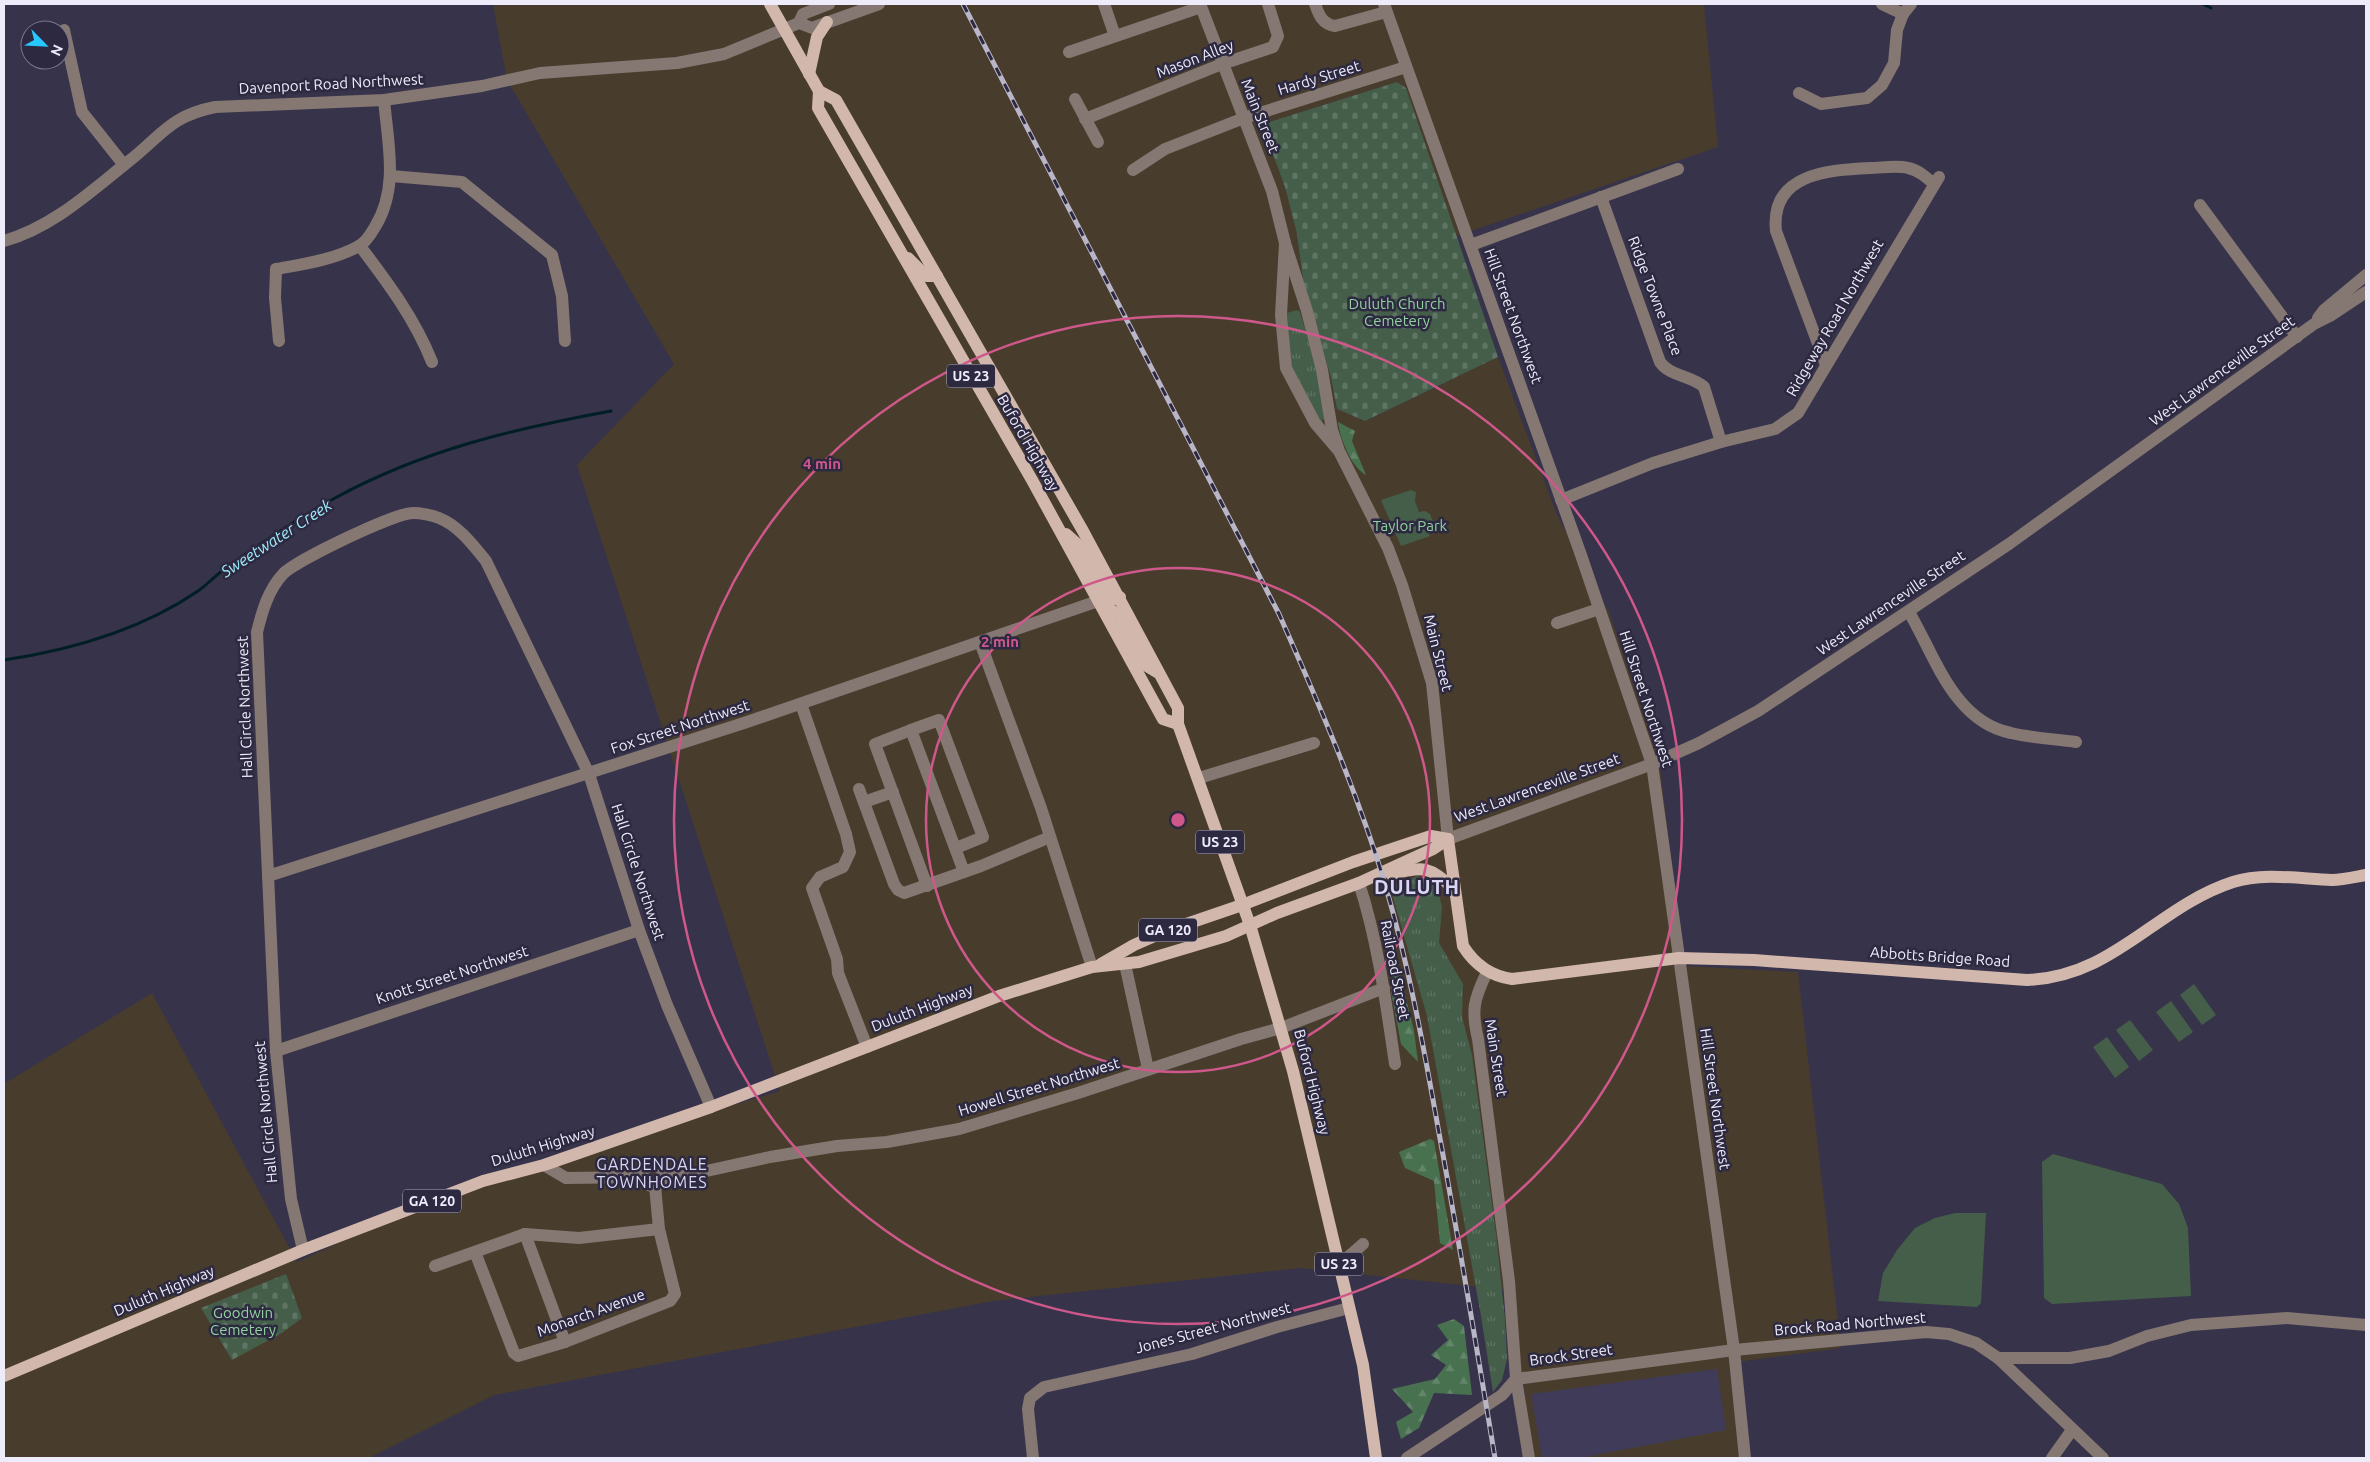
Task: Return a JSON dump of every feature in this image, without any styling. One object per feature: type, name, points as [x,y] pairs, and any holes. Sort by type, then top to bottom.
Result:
[{"type":"main road","name":"Buford Highway","points":[[770,4],[819,91],[836,100],[1120,597],[1178,708],[1178,724],[1199,778],[1250,925],[1281,1028],[1364,1365],[1376,1458]]},
{"type":"main road","points":[[809,74],[817,38],[827,22]]},
{"type":"main road","name":"Buford Highway","points":[[819,91],[818,108],[1060,530],[1163,719],[1178,724]]},
{"type":"main road","points":[[900,251],[926,276],[937,276]]},
{"type":"main road","points":[[969,371],[982,373],[1005,411],[1018,419]]},
{"type":"main road","points":[[1060,530],[1069,535],[1077,544],[1108,594],[1114,599],[1120,597]]},
{"type":"main road","points":[[1098,601],[1120,616],[1142,663],[1159,674]]},
{"type":"main road","name":"West Lawrenceville Street","points":[[1242,905],[1346,865],[1431,836],[1448,839]]},
{"type":"main road","name":"West Lawrenceville Street","points":[[1250,925],[1359,884],[1433,849],[1448,839]]},
{"type":"main road","name":"Main Street","points":[[1448,839],[1463,946],[1470,957],[1487,972]]},
{"type":"main road","points":[[1381,874],[1423,868],[1438,875],[1454,888]]},
{"type":"main road","name":"Abbotts Bridge Road","points":[[1487,972],[1501,978],[1526,979],[1679,958],[1754,960],[2026,980],[2050,980],[2094,964],[2198,896],[2235,881],[2280,877],[2334,880],[2366,875]]},
{"type":"main road","name":"Duluth Highway","points":[[4,1376],[304,1250],[483,1181],[544,1165],[711,1108],[999,996],[1096,966],[1134,945],[1166,931],[1242,905]]},
{"type":"main road","name":"Duluth Highway","points":[[1096,966],[1139,962],[1226,936],[1250,925]]},
{"type":"street","points":[[829,4],[803,14],[799,23],[812,28],[879,4]]},
{"type":"street","points":[[1104,4],[1115,36]]},
{"type":"street","name":"Mason Alley","points":[[1085,119],[1222,64],[1273,47],[1278,36],[1268,4]]},
{"type":"street","points":[[1315,4],[1322,20],[1327,25],[1335,26],[1385,8]]},
{"type":"street","points":[[1882,4],[1902,14]]},
{"type":"street","points":[[1799,93],[1821,104],[1867,98],[1882,85],[1894,63],[1897,30],[1902,14],[1912,4]]},
{"type":"street","points":[[1068,52],[1201,5]]},
{"type":"street","name":"Main Street","points":[[1201,5],[1272,191],[1284,243],[1303,299],[1322,370],[1332,430],[1339,451],[1388,548],[1402,585],[1430,676],[1448,839]]},
{"type":"street","name":"Hill Street Northwest","points":[[1385,8],[1471,245],[1652,764],[1734,1350],[1745,1458]]},
{"type":"street","name":"Davenport Road Northwest","points":[[4,241],[20,237],[44,225],[88,195],[170,124],[193,111],[215,107],[384,100],[482,86],[540,73],[677,63],[724,54],[799,23]]},
{"type":"street","points":[[70,57],[82,112],[124,164]]},
{"type":"street","name":"Hardy Street","points":[[1133,170],[1165,149],[1244,118],[1406,67]]},
{"type":"street","points":[[1074,99],[1098,142]]},
{"type":"street","points":[[279,341],[274,298],[276,269],[322,260],[360,246],[382,215],[388,198],[392,176],[384,100]]},
{"type":"street","name":"Ridgeway Road Northwest","points":[[1561,500],[1653,463],[1721,442],[1775,429],[1798,413],[1936,180],[1917,170],[1906,167],[1851,169],[1804,178],[1793,184],[1778,205],[1774,216],[1776,231],[1826,365]]},
{"type":"street","points":[[1471,245],[1678,169]]},
{"type":"street","points":[[392,176],[462,182],[552,255],[562,296],[565,341]]},
{"type":"street","name":"Ridge Towne Place","points":[[1601,197],[1660,362],[1664,367],[1697,380],[1704,387],[1721,442]]},
{"type":"street","points":[[2200,205],[2297,337]]},
{"type":"street","name":"Main Street","points":[[1284,243],[1282,307],[1286,368],[1315,423],[1339,451]]},
{"type":"street","points":[[360,246],[403,304],[415,324],[432,362]]},
{"type":"street","name":"West Lawrenceville Street","points":[[2314,324],[2324,310],[2366,275]]},
{"type":"street","name":"West Lawrenceville Street","points":[[1448,839],[1652,764],[1699,743],[1758,711],[2009,544],[2314,324],[2330,316],[2366,292]]},
{"type":"street","points":[[1282,307],[1303,299]]},
{"type":"street","name":"Hall Circle Northwest","points":[[304,1250],[291,1199],[276,1051],[257,632],[262,610],[274,584],[284,573],[388,519],[413,513],[440,518],[467,537],[486,561],[589,774],[639,930],[667,1005],[711,1108]]},
{"type":"street","name":"Fox Street Northwest","points":[[268,876],[589,774],[801,704],[1098,601]]},
{"type":"street","points":[[1557,623],[1599,609]]},
{"type":"street","points":[[1909,612],[1950,687],[1965,709],[1974,717],[1984,724],[2012,734],[2076,742]]},
{"type":"street","points":[[980,642],[1096,966]]},
{"type":"street","points":[[801,704],[846,834],[850,852],[843,867],[820,877],[812,888],[837,959],[838,973],[868,1047]]},
{"type":"street","points":[[927,886],[874,744],[939,720],[983,837],[956,848]]},
{"type":"street","points":[[911,730],[964,872]]},
{"type":"street","points":[[1199,778],[1314,743]]},
{"type":"street","points":[[860,789],[894,884],[898,890],[904,893],[964,872],[1050,837]]},
{"type":"street","points":[[864,802],[893,792]]},
{"type":"street","name":"Railroad Street","points":[[1359,884],[1384,988],[1395,1064]]},
{"type":"street","name":"Knott Street Northwest","points":[[276,1051],[639,930]]},
{"type":"street","points":[[1125,964],[1148,1070]]},
{"type":"street","name":"Main Street","points":[[1487,972],[1475,1000],[1473,1018],[1478,1039],[1510,1281],[1516,1379],[1529,1458]]},
{"type":"street","name":"Howell Street Northwest","points":[[544,1165],[566,1178],[643,1177],[646,1170],[653,1167],[660,1171],[658,1181],[770,1157],[836,1146],[887,1142],[959,1128],[997,1119],[1281,1028],[1384,988]]},
{"type":"street","name":"Monarch Avenue","points":[[475,1252],[514,1353],[518,1356],[565,1342],[670,1301],[675,1294],[659,1229],[658,1181]]},
{"type":"street","points":[[435,1266],[525,1234],[579,1238],[659,1229]]},
{"type":"street","points":[[525,1234],[565,1342]]},
{"type":"street","points":[[1339,1265],[1363,1244]]},
{"type":"street","name":"Jones Street Northwest","points":[[1034,1458],[1028,1409],[1030,1398],[1044,1387],[1192,1354],[1277,1327],[1349,1308]]},
{"type":"street","points":[[1998,1358],[2070,1358],[2108,1351],[2147,1336],[2191,1325],[2287,1318],[2366,1325]]},
{"type":"street","name":"Brock Road Northwest","points":[[1734,1350],[1926,1332],[1950,1334],[1976,1343],[1998,1358],[2103,1458]]},
{"type":"street","name":"Brock Street","points":[[1407,1458],[1502,1395],[1516,1379],[1734,1350]]},
{"type":"street","points":[[2052,1458],[2072,1430]]},
{"type":"shaded area","points":[[493,4],[1704,4],[1718,147],[1456,236],[1406,88],[1397,82],[1266,123],[1263,127],[1285,187],[1297,234],[1303,280],[1331,378],[1337,409],[1365,421],[1498,357],[1557,515],[1609,612],[1656,750],[1660,767],[1684,966],[1798,972],[1841,1348],[1729,1363],[1741,1458],[1534,1458],[1510,1290],[1301,1268],[993,1301],[494,1395],[369,1458],[4,1458],[4,1084],[152,993],[297,1262],[448,1193],[546,1161],[780,1091],[577,465],[674,364],[507,80]]},
{"type":"shaded area","points":[[1717,1369],[1726,1430],[1580,1458],[1542,1458],[1531,1394]]},
{"type":"green space","name":"Duluth Church Cemetery","points":[[1397,82],[1406,88],[1498,357],[1365,421],[1337,409],[1331,378],[1303,280],[1297,234],[1285,187],[1263,127],[1266,123]]},
{"type":"green space","points":[[1297,310],[1300,312],[1318,373],[1325,418],[1321,422],[1291,370],[1287,313]]},
{"type":"green space","points":[[1338,422],[1355,431],[1352,441],[1366,475],[1356,466],[1347,452]]},
{"type":"green space","name":"Taylor Park","points":[[1411,490],[1416,492],[1415,501],[1419,512],[1425,511],[1430,514],[1433,522],[1427,529],[1430,536],[1401,546],[1381,500]]},
{"type":"green space","points":[[1418,876],[1430,881],[1438,890],[1442,907],[1439,943],[1463,984],[1462,1017],[1472,1055],[1496,1234],[1505,1319],[1507,1359],[1502,1380],[1493,1392],[1427,1016],[1390,887]]},
{"type":"green space","points":[[1392,960],[1397,963],[1414,1031],[1418,1062],[1401,1044],[1391,991]]},
{"type":"green space","points":[[2194,984],[2216,1015],[2202,1025],[2180,995]]},
{"type":"green space","points":[[2171,1001],[2193,1032],[2179,1042],[2156,1012]]},
{"type":"green space","points":[[2130,1020],[2153,1050],[2139,1061],[2116,1030]]},
{"type":"green space","points":[[2107,1037],[2129,1067],[2115,1078],[2093,1047]]},
{"type":"green space","points":[[1430,1139],[1434,1141],[1453,1250],[1440,1243],[1434,1181],[1405,1168],[1399,1152]]},
{"type":"green space","points":[[2053,1154],[2162,1184],[2179,1204],[2188,1228],[2191,1296],[2052,1304],[2044,1298],[2042,1162]]},
{"type":"green space","points":[[1955,1213],[1986,1213],[1981,1303],[1977,1307],[1878,1301],[1883,1273],[1897,1250],[1915,1228],[1935,1218]]},
{"type":"green space","name":"Goodwin Cemetery","points":[[286,1274],[302,1318],[282,1333],[232,1360],[201,1308]]},
{"type":"green space","points":[[1454,1319],[1464,1326],[1472,1395],[1434,1393],[1419,1428],[1401,1439],[1396,1422],[1413,1412],[1392,1389],[1435,1379],[1446,1365],[1431,1355],[1448,1340],[1437,1325]]},
{"type":"waterway","points":[[2203,4],[2211,8]]},
{"type":"waterway","name":"Sweetwater Creek","points":[[4,660],[80,644],[153,617],[198,591],[227,567],[308,514],[368,481],[401,467],[469,443],[539,425],[611,411]]},
{"type":"railway","points":[[963,4],[1279,614],[1322,714],[1362,815],[1394,915],[1428,1070],[1495,1458]]},
{"type":"district","name":"DULUTH","points":[[1417,887]]},
{"type":"district","name":"GARDENDALE TOWNHOMES","points":[[652,1173]]}]
